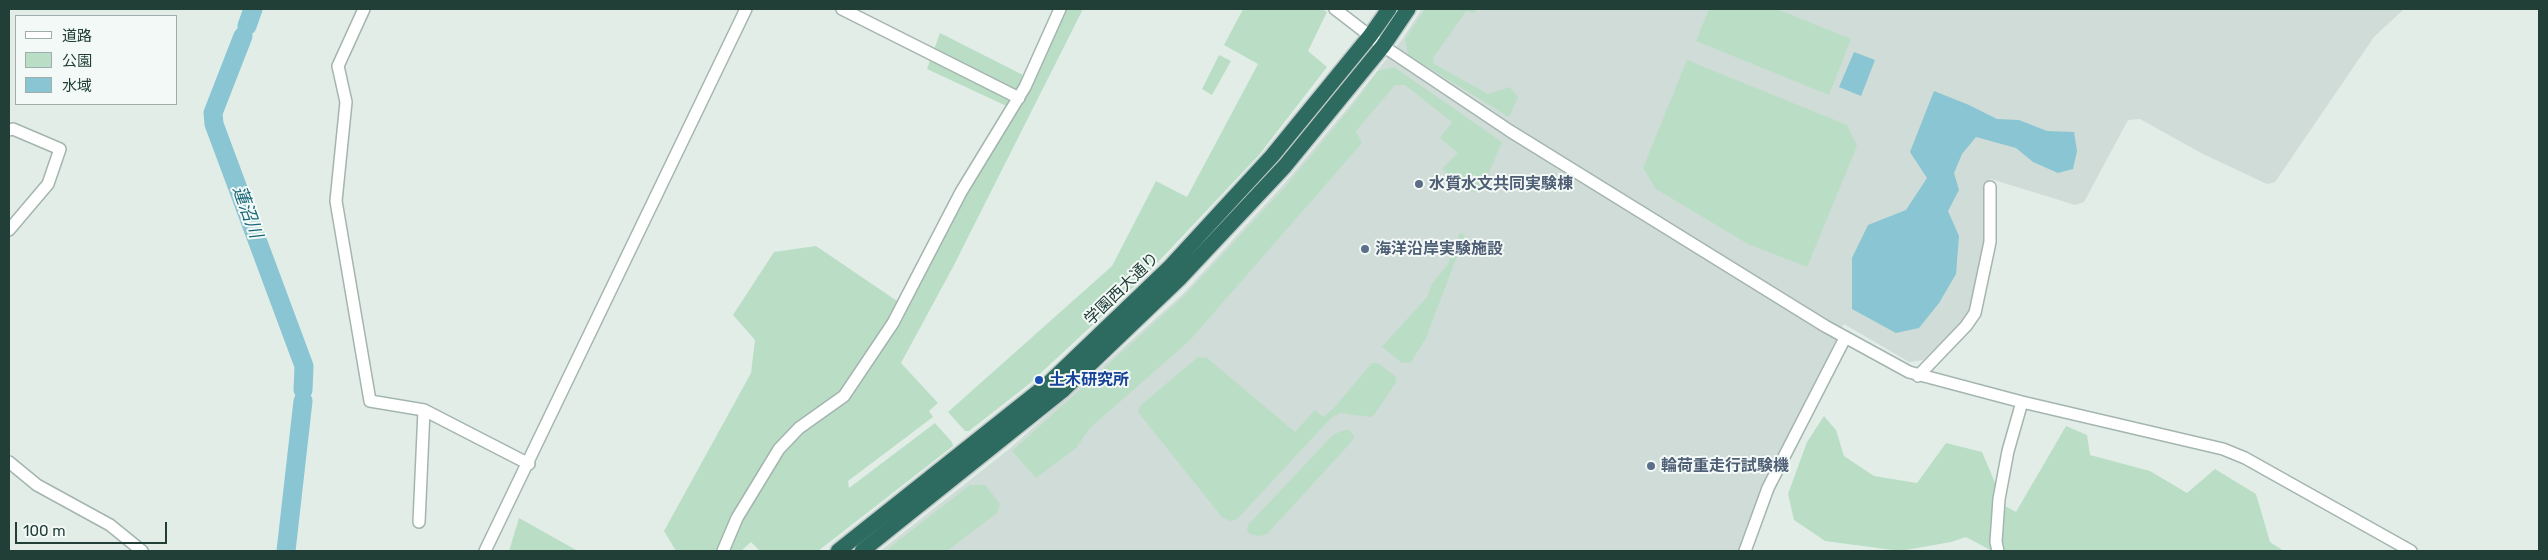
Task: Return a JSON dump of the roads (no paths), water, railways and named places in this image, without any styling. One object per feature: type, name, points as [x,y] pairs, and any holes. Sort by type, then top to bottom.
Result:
[{"type":"highway","name":"学園西大通り","points":[[838,551],[1049,383],[1108,328],[1219,216],[1302,120],[1370,36],[1388,9]]},
{"type":"highway","name":"学園西大通り","points":[[862,551],[1054,398],[1120,338],[1179,279],[1285,166],[1383,46],[1408,9]]},
{"type":"street","points":[[364,9],[338,66],[346,102],[336,201],[370,401],[424,410],[529,464]]},
{"type":"street","points":[[485,551],[529,464],[746,9]]},
{"type":"street","points":[[842,9],[1019,98]]},
{"type":"street","points":[[722,551],[737,518],[779,449],[799,428],[844,396],[893,323],[961,192],[1019,98],[1060,9]]},
{"type":"street","points":[[1335,9],[1383,46],[1510,132],[1845,338],[1918,376],[2222,449],[2245,458],[2411,551]]},
{"type":"street","points":[[9,130],[13,129],[60,149],[48,184],[9,230]]},
{"type":"street","points":[[1918,376],[1966,326],[1974,313],[1990,242],[1990,187]]},
{"type":"street","points":[[1746,551],[1768,488],[1845,338]]},
{"type":"street","points":[[1998,551],[1996,542],[1999,499],[2008,451],[2022,402]]},
{"type":"street","points":[[419,522],[424,410]]},
{"type":"street","points":[[9,462],[37,485],[110,525],[142,551]]},
{"type":"water","points":[[1854,52],[1875,60],[1861,96],[1839,87]]},
{"type":"water","points":[[1934,91],[1997,119],[2019,120],[2047,131],[2074,132],[2077,151],[2073,169],[2058,173],[2033,162],[2016,148],[1976,137],[1962,154],[1954,173],[1959,190],[1948,211],[1959,236],[1956,274],[1939,303],[1919,328],[1896,333],[1852,309],[1852,258],[1868,225],[1906,210],[1927,178],[1910,152]]},
{"type":"waterway","name":"蓮沼川","points":[[247,26],[253,9]]},
{"type":"waterway","name":"蓮沼川","points":[[243,36],[213,113],[214,124],[304,366],[303,390]]},
{"type":"waterway","name":"蓮沼川","points":[[286,551],[303,401]]},
{"type":"place","name":"水質水文共同実験棟","points":[[1419,184]]},
{"type":"place","name":"海洋沿岸実験施設","points":[[1365,249]]},
{"type":"place","name":"土木研究所","points":[[1039,380]]},
{"type":"place","name":"輪荷重走行試験機","points":[[1651,466]]}]
